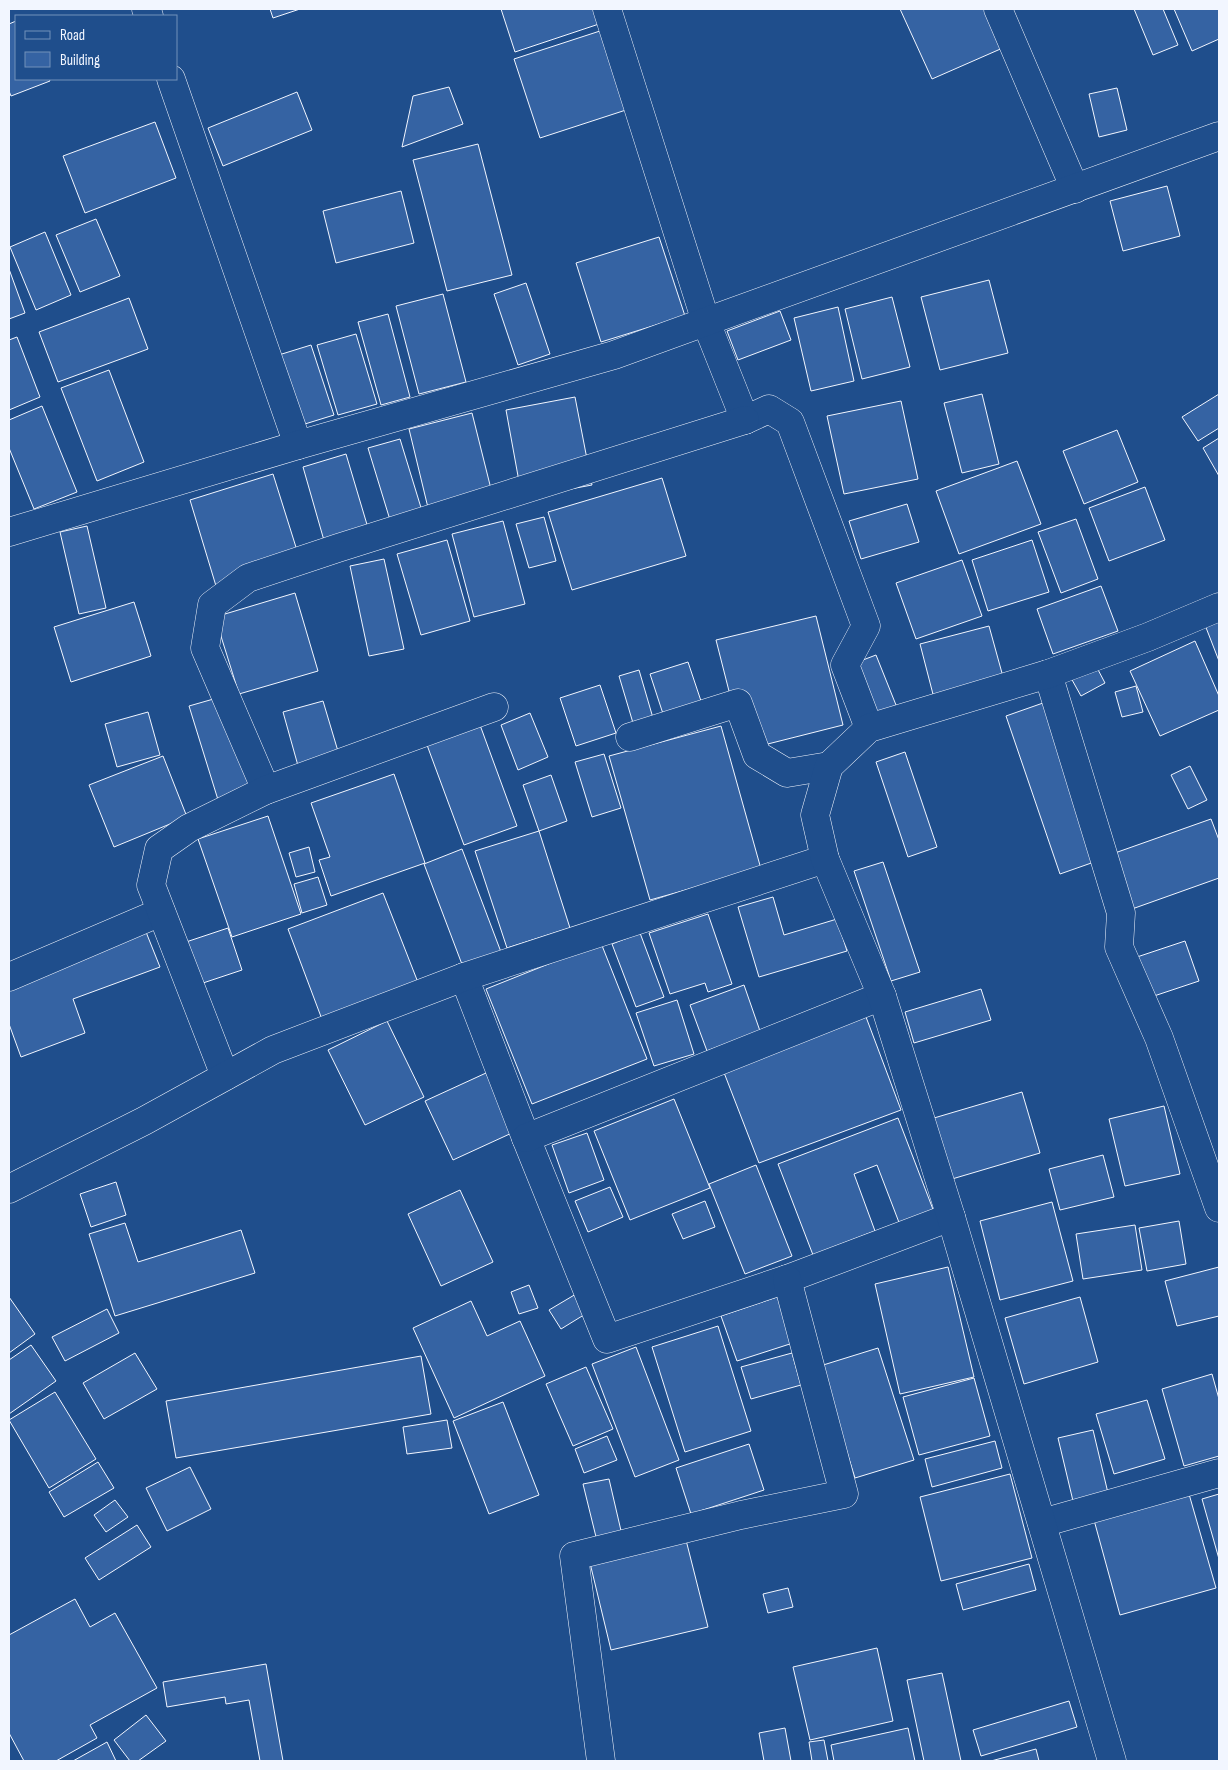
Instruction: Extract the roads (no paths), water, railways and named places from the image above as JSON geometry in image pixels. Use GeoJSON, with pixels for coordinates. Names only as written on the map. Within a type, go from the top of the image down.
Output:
{"type":"FeatureCollection","features":[{"type":"Feature","properties":{"kind":"street"},"geometry":{"type":"LineString","coordinates":[[607,9],[706,322],[745,420]]}},
{"type":"Feature","properties":{"kind":"street"},"geometry":{"type":"LineString","coordinates":[[998,9],[1075,188]]}},
{"type":"Feature","properties":{"kind":"street"},"geometry":{"type":"LineString","coordinates":[[171,80],[298,445]]}},
{"type":"Feature","properties":{"kind":"street"},"geometry":{"type":"LineString","coordinates":[[9,532],[298,445],[614,355],[1219,136]]}},
{"type":"Feature","properties":{"kind":"street"},"geometry":{"type":"LineString","coordinates":[[266,790],[205,648],[212,605],[248,578],[745,420],[769,409],[790,422],[866,626],[845,665],[869,728]]}},
{"type":"Feature","properties":{"kind":"street"},"geometry":{"type":"LineString","coordinates":[[1112,1761],[951,1217],[882,996],[825,859],[815,815],[828,766],[869,728],[1048,674],[1219,608]]}},
{"type":"Feature","properties":{"kind":"street"},"geometry":{"type":"LineString","coordinates":[[1048,674],[1121,913],[1119,947],[1159,1038],[1219,1208]]}},
{"type":"Feature","properties":{"kind":"street"},"geometry":{"type":"LineString","coordinates":[[630,737],[738,703],[757,755],[787,773],[828,766]]}},
{"type":"Feature","properties":{"kind":"street"},"geometry":{"type":"LineString","coordinates":[[225,1076],[151,885],[159,850],[189,828],[266,790],[494,708]]}},
{"type":"Feature","properties":{"kind":"street"},"geometry":{"type":"LineString","coordinates":[[9,1189],[144,1121],[273,1050],[464,977],[825,859]]}},
{"type":"Feature","properties":{"kind":"street"},"geometry":{"type":"LineString","coordinates":[[9,977],[161,912]]}},
{"type":"Feature","properties":{"kind":"street"},"geometry":{"type":"LineString","coordinates":[[464,977],[526,1138],[607,1338],[787,1279],[951,1217]]}},
{"type":"Feature","properties":{"kind":"street"},"geometry":{"type":"LineString","coordinates":[[526,1138],[882,996]]}},
{"type":"Feature","properties":{"kind":"street"},"geometry":{"type":"LineString","coordinates":[[601,1761],[574,1556],[741,1515],[844,1494],[787,1279]]}},
{"type":"Feature","properties":{"kind":"street"},"geometry":{"type":"LineString","coordinates":[[1042,1523],[1219,1473]]}}]}
